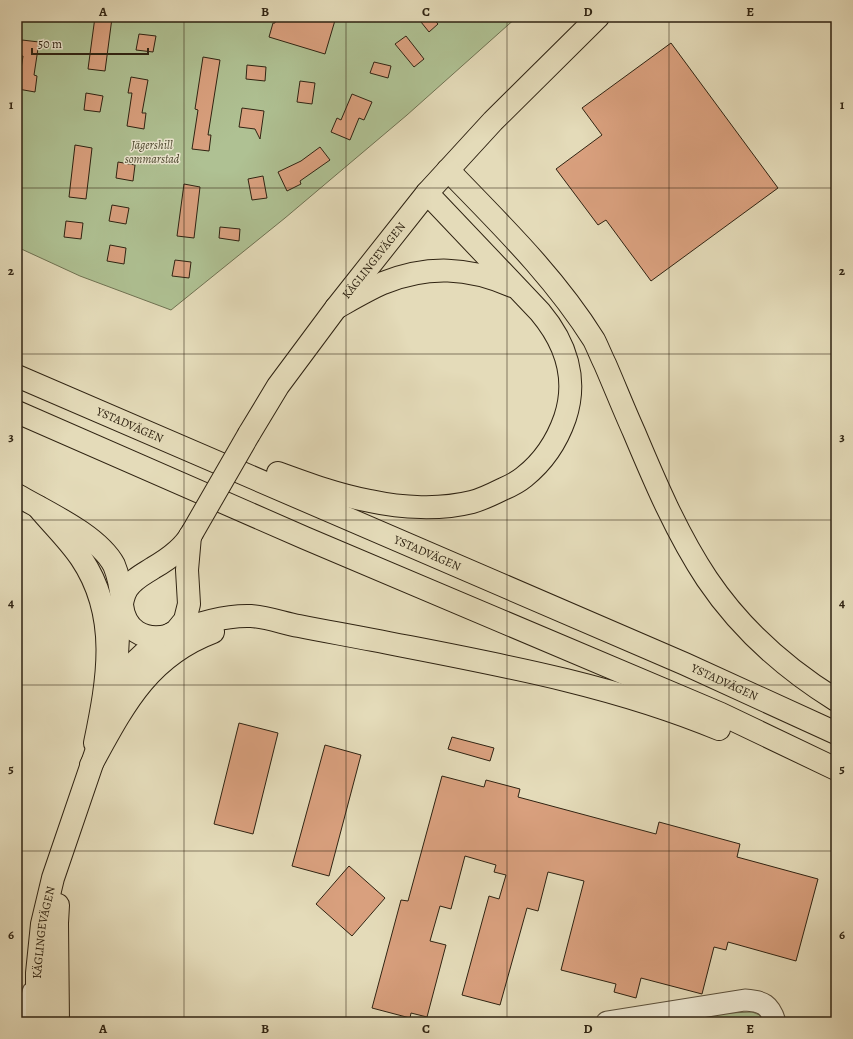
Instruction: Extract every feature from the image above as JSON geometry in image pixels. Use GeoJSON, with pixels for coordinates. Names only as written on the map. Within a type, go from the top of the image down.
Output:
{"type":"FeatureCollection","features":[{"type":"Feature","properties":{"kind":"main road","name":"KÄGLINGEVÄGEN"},"geometry":{"type":"LineString","coordinates":[[110,711],[116,673],[118,632],[122,603],[124,595],[131,583],[169,557],[191,535],[278,386],[336,308],[427,193],[493,121],[598,17]]}},
{"type":"Feature","properties":{"kind":"main road"},"geometry":{"type":"LineString","coordinates":[[448,170],[545,272],[595,342],[652,475],[676,526],[711,584],[728,607],[755,638],[781,661],[836,700]]}},
{"type":"Feature","properties":{"kind":"main road"},"geometry":{"type":"LineString","coordinates":[[109,415],[152,423],[247,462],[320,488],[371,502],[411,507],[444,506],[472,502],[492,494],[523,478],[538,464],[560,431],[570,398],[570,378],[567,358],[559,339],[547,320],[427,193]]}},
{"type":"Feature","properties":{"kind":"main road"},"geometry":{"type":"LineString","coordinates":[[336,308],[382,284],[402,276],[425,271],[449,270],[472,273],[497,280],[518,289]]}},
{"type":"Feature","properties":{"kind":"main road","name":"YSTADVÄGEN"},"geometry":{"type":"LineString","coordinates":[[17,376],[670,657],[836,733]]}},
{"type":"Feature","properties":{"kind":"main road"},"geometry":{"type":"LineString","coordinates":[[17,412],[305,538],[721,714],[836,769]]}},
{"type":"Feature","properties":{"kind":"main road"},"geometry":{"type":"LineString","coordinates":[[17,494],[84,534],[106,554],[115,570],[120,585],[125,618],[132,629],[138,633],[159,638],[214,620],[238,616],[253,616],[493,664],[618,694],[696,720],[836,779]]}},
{"type":"Feature","properties":{"kind":"main road"},"geometry":{"type":"LineString","coordinates":[[38,507],[81,558],[98,590],[106,618],[109,654],[101,714],[91,765]]}},
{"type":"Feature","properties":{"kind":"main road","name":"KÄGLINGEVÄGEN"},"geometry":{"type":"LineString","coordinates":[[37,1022],[37,973],[42,924],[53,878],[110,711],[137,660],[146,650],[181,626],[188,612],[187,570],[191,535]]}},
{"type":"Feature","properties":{"kind":"main road"},"geometry":{"type":"LineString","coordinates":[[91,765],[117,718],[135,690],[154,668],[179,649],[211,633],[243,625],[314,629]]}},
{"type":"Feature","properties":{"kind":"main road","name":"KÄGLINGEVÄGEN"},"geometry":{"type":"LineString","coordinates":[[58,1022],[57,923],[64,844]]}},
{"type":"Feature","properties":{"kind":"street"},"geometry":{"type":"LineString","coordinates":[[25,1022],[29,1011],[37,973]]}},
{"type":"Feature","properties":{"kind":"street"},"geometry":{"type":"LineString","coordinates":[[607,1022],[745,1000],[763,1003],[769,1008],[775,1022]]}},
{"type":"Feature","properties":{"kind":"street"},"geometry":{"type":"LineString","coordinates":[[636,1017],[669,1022]]}},
{"type":"Feature","properties":{"kind":"green space","name":"Jägershill sommarstad"},"geometry":{"type":"Polygon","coordinates":[[[17,17],[517,17],[407,115],[285,218],[171,310],[80,276],[17,247],[17,17]]]}},
{"type":"Feature","properties":{"kind":"green space"},"geometry":{"type":"Polygon","coordinates":[[[752,1012],[760,1015],[766,1022],[708,1022],[704,1018],[707,1014],[752,1012]]]}},
{"type":"Feature","properties":{"kind":"building"},"geometry":{"type":"Polygon","coordinates":[[[95,17],[112,18],[105,71],[88,69],[95,17]]]}},
{"type":"Feature","properties":{"kind":"building"},"geometry":{"type":"Polygon","coordinates":[[[276,17],[336,17],[325,54],[269,37],[276,17]]]}},
{"type":"Feature","properties":{"kind":"building"},"geometry":{"type":"Polygon","coordinates":[[[417,17],[432,17],[438,24],[429,32],[417,17]]]}},
{"type":"Feature","properties":{"kind":"building"},"geometry":{"type":"Polygon","coordinates":[[[139,34],[156,36],[153,52],[136,50],[139,34]]]}},
{"type":"Feature","properties":{"kind":"building"},"geometry":{"type":"Polygon","coordinates":[[[406,36],[424,59],[414,67],[395,44],[406,36]]]}},
{"type":"Feature","properties":{"kind":"building"},"geometry":{"type":"Polygon","coordinates":[[[22,40],[39,42],[34,75],[37,76],[35,92],[18,89],[23,56],[20,56],[22,40]]]}},
{"type":"Feature","properties":{"kind":"building"},"geometry":{"type":"Polygon","coordinates":[[[671,43],[778,188],[651,281],[606,220],[598,225],[556,169],[602,135],[582,108],[671,43]]]}},
{"type":"Feature","properties":{"kind":"building"},"geometry":{"type":"Polygon","coordinates":[[[203,57],[220,60],[208,135],[211,135],[209,151],[192,149],[198,110],[195,109],[203,57]]]}},
{"type":"Feature","properties":{"kind":"building"},"geometry":{"type":"Polygon","coordinates":[[[374,62],[391,66],[388,78],[370,73],[374,62]]]}},
{"type":"Feature","properties":{"kind":"building"},"geometry":{"type":"Polygon","coordinates":[[[247,65],[266,67],[265,81],[246,79],[247,65]]]}},
{"type":"Feature","properties":{"kind":"building"},"geometry":{"type":"Polygon","coordinates":[[[131,77],[148,80],[142,113],[146,113],[144,129],[127,126],[132,93],[128,93],[131,77]]]}},
{"type":"Feature","properties":{"kind":"building"},"geometry":{"type":"Polygon","coordinates":[[[300,81],[315,83],[312,104],[297,102],[300,81]]]}},
{"type":"Feature","properties":{"kind":"building"},"geometry":{"type":"Polygon","coordinates":[[[86,93],[103,96],[100,112],[84,110],[86,93]]]}},
{"type":"Feature","properties":{"kind":"building"},"geometry":{"type":"Polygon","coordinates":[[[352,94],[372,102],[364,120],[359,118],[350,140],[331,132],[337,118],[341,120],[352,94]]]}},
{"type":"Feature","properties":{"kind":"building"},"geometry":{"type":"Polygon","coordinates":[[[242,108],[264,111],[260,139],[255,129],[239,127],[242,108]]]}},
{"type":"Feature","properties":{"kind":"building"},"geometry":{"type":"Polygon","coordinates":[[[75,145],[92,148],[86,199],[69,197],[75,145]]]}},
{"type":"Feature","properties":{"kind":"building"},"geometry":{"type":"Polygon","coordinates":[[[320,147],[330,160],[300,181],[301,184],[287,191],[278,172],[301,161],[320,147]]]}},
{"type":"Feature","properties":{"kind":"building"},"geometry":{"type":"Polygon","coordinates":[[[118,162],[135,165],[133,181],[116,178],[118,162]]]}},
{"type":"Feature","properties":{"kind":"building"},"geometry":{"type":"Polygon","coordinates":[[[263,176],[267,198],[252,200],[248,179],[263,176]]]}},
{"type":"Feature","properties":{"kind":"building"},"geometry":{"type":"Polygon","coordinates":[[[184,184],[200,187],[194,238],[177,236],[184,184]]]}},
{"type":"Feature","properties":{"kind":"building"},"geometry":{"type":"Polygon","coordinates":[[[112,205],[129,208],[126,224],[109,221],[112,205]]]}},
{"type":"Feature","properties":{"kind":"building"},"geometry":{"type":"Polygon","coordinates":[[[66,221],[83,223],[81,239],[64,237],[66,221]]]}},
{"type":"Feature","properties":{"kind":"building"},"geometry":{"type":"Polygon","coordinates":[[[220,227],[240,229],[239,241],[219,238],[220,227]]]}},
{"type":"Feature","properties":{"kind":"building"},"geometry":{"type":"Polygon","coordinates":[[[110,245],[126,248],[124,264],[107,261],[110,245]]]}},
{"type":"Feature","properties":{"kind":"building"},"geometry":{"type":"Polygon","coordinates":[[[175,260],[191,262],[189,278],[172,276],[175,260]]]}},
{"type":"Feature","properties":{"kind":"building"},"geometry":{"type":"Polygon","coordinates":[[[239,723],[278,733],[253,834],[214,824],[239,723]]]}},
{"type":"Feature","properties":{"kind":"building"},"geometry":{"type":"Polygon","coordinates":[[[452,737],[494,748],[490,761],[448,749],[452,737]]]}},
{"type":"Feature","properties":{"kind":"building"},"geometry":{"type":"Polygon","coordinates":[[[325,745],[361,755],[329,876],[292,866],[325,745]]]}},
{"type":"Feature","properties":{"kind":"building"},"geometry":{"type":"Polygon","coordinates":[[[442,776],[484,787],[486,780],[520,789],[518,797],[656,834],[659,822],[740,844],[737,857],[818,879],[796,961],[728,942],[726,950],[714,947],[702,994],[641,978],[636,998],[614,992],[616,984],[561,970],[584,881],[548,872],[538,911],[527,908],[500,1005],[462,995],[489,896],[499,899],[506,875],[494,872],[496,865],[465,856],[451,909],[440,906],[430,941],[446,945],[427,1017],[411,1013],[410,1018],[372,1008],[401,900],[408,901],[442,776]]]}},
{"type":"Feature","properties":{"kind":"building"},"geometry":{"type":"Polygon","coordinates":[[[349,866],[385,898],[352,936],[316,904],[349,866]]]}}]}
